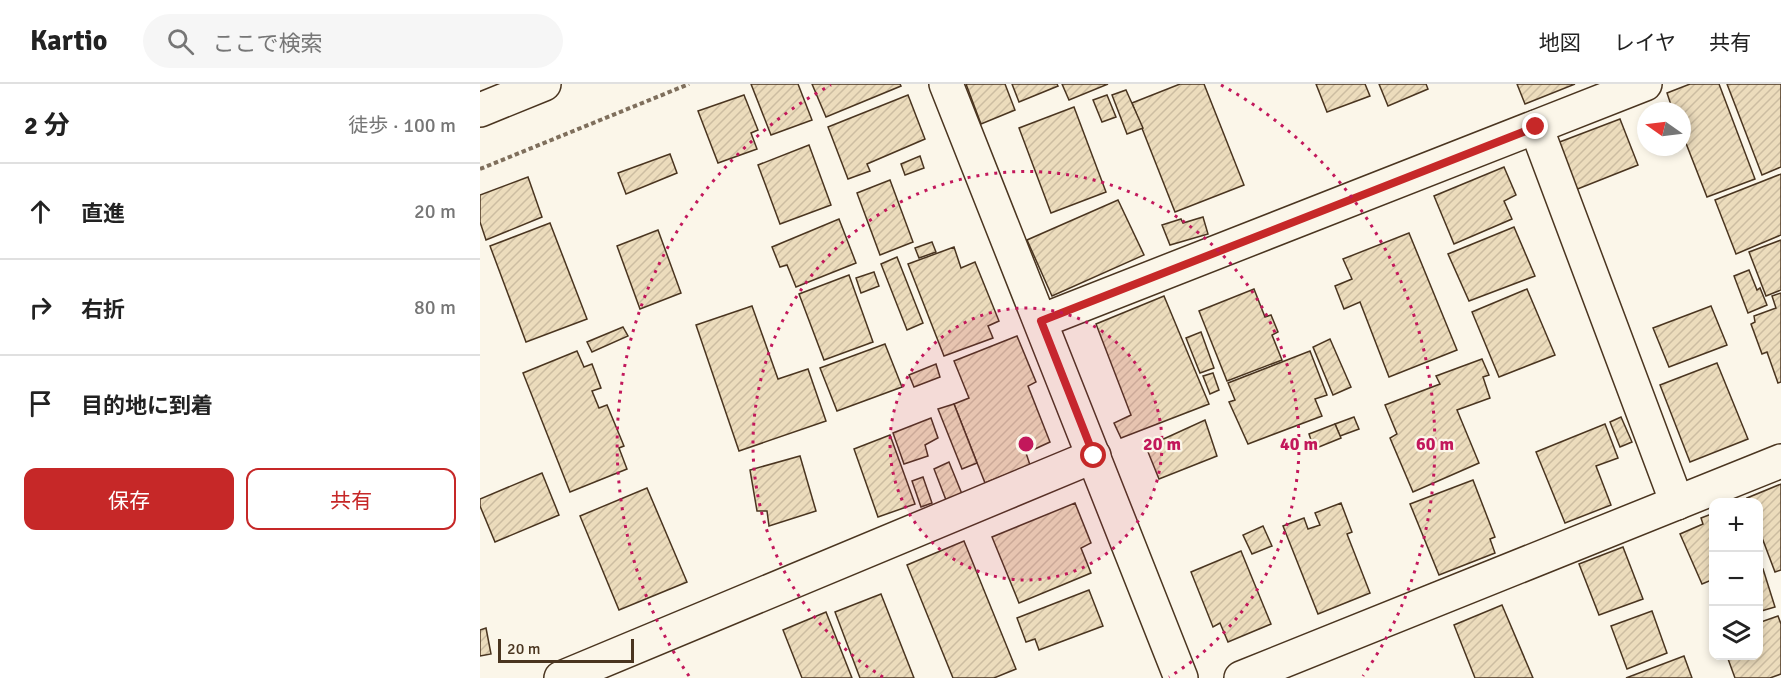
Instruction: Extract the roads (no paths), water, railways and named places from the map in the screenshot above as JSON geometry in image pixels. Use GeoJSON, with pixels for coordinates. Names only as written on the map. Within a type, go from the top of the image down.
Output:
{"type":"FeatureCollection","features":[{"type":"Feature","properties":{"kind":"street"},"geometry":{"type":"LineString","coordinates":[[480,110],[544,84]]}},
{"type":"Feature","properties":{"kind":"street"},"geometry":{"type":"LineString","coordinates":[[946,84],[1181,678]]}},
{"type":"Feature","properties":{"kind":"street"},"geometry":{"type":"LineString","coordinates":[[1041,321],[1646,84]]}},
{"type":"Feature","properties":{"kind":"street"},"geometry":{"type":"LineString","coordinates":[[1536,127],[1677,503]]}},
{"type":"Feature","properties":{"kind":"street"},"geometry":{"type":"LineString","coordinates":[[561,678],[1094,456]]}},
{"type":"Feature","properties":{"kind":"street"},"geometry":{"type":"LineString","coordinates":[[1241,678],[1781,461]]}}]}
